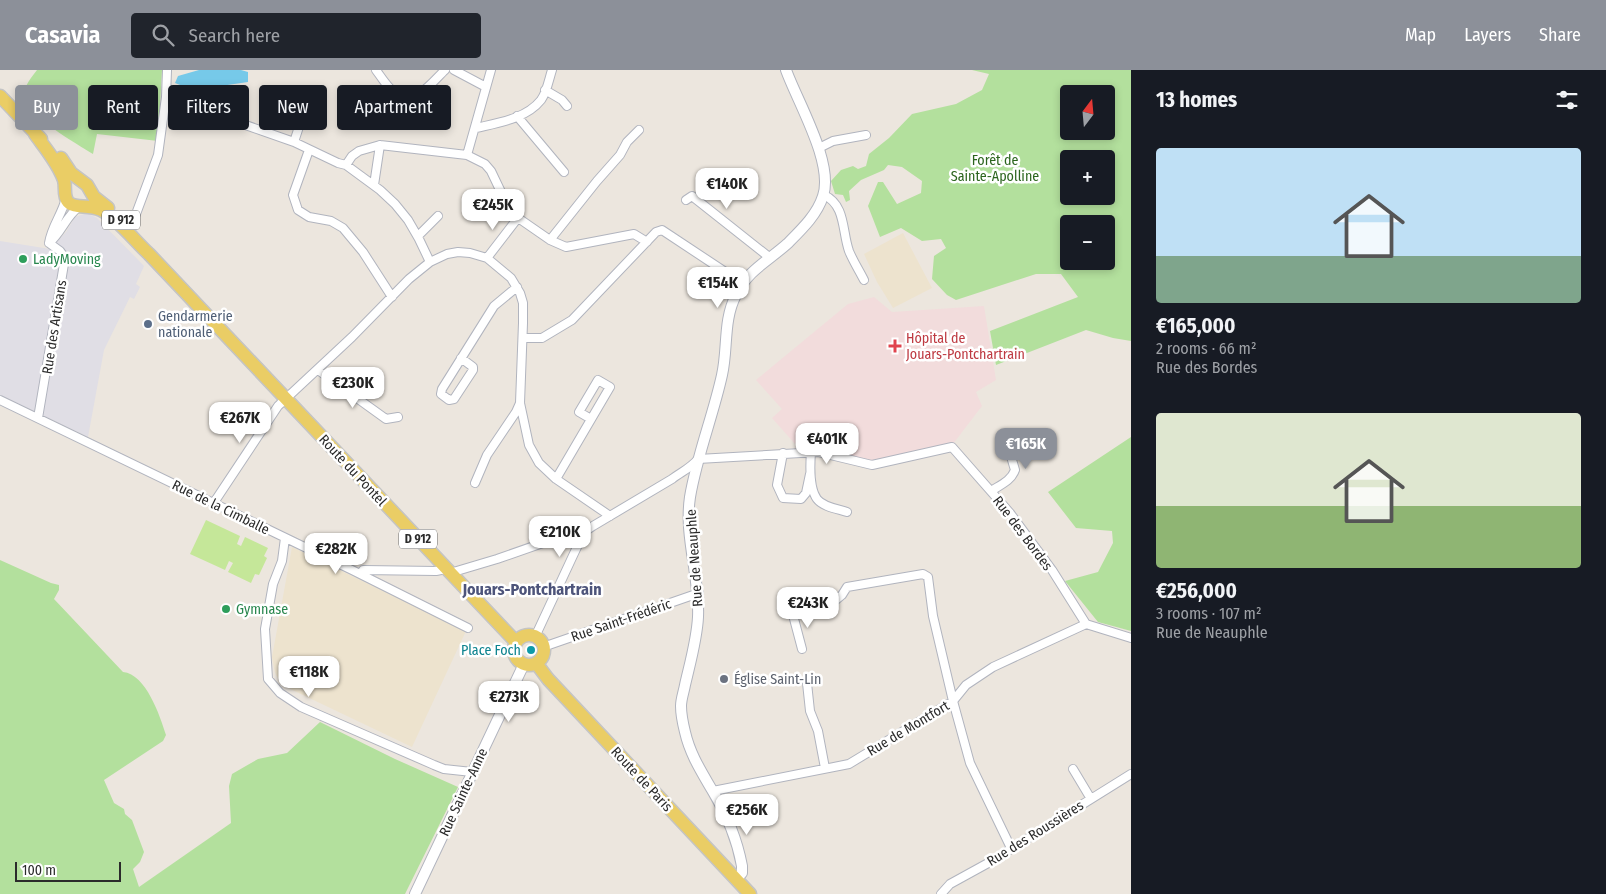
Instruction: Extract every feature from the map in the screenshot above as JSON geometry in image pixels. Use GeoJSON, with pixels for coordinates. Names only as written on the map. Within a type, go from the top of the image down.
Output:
{"type":"FeatureCollection","features":[{"type":"Feature","properties":{"kind":"main road","name":"Route du Pontel"},"geometry":{"type":"LineString","coordinates":[[0,96],[35,134],[53,150],[70,172],[87,186],[94,197],[110,209],[127,226],[150,254],[285,400],[516,642]]}},
{"type":"Feature","properties":{"kind":"main road","name":"Route du Pontel"},"geometry":{"type":"LineString","coordinates":[[35,134],[58,167],[64,182],[65,194],[71,205],[96,208],[107,214],[150,254]]}},
{"type":"Feature","properties":{"kind":"main road"},"geometry":{"type":"LineString","coordinates":[[65,194],[72,182],[78,181],[87,186],[90,198],[81,206]]}},
{"type":"Feature","properties":{"kind":"main road"},"geometry":{"type":"LineString","coordinates":[[526,636],[535,636],[543,647],[542,656],[530,663],[515,655],[514,646],[516,642],[526,636]]}},
{"type":"Feature","properties":{"kind":"main road","name":"Route de Paris"},"geometry":{"type":"LineString","coordinates":[[530,663],[548,679],[750,894]]}},
{"type":"Feature","properties":{"kind":"street"},"geometry":{"type":"LineString","coordinates":[[127,226],[136,214],[158,155],[166,97],[167,70]]}},
{"type":"Feature","properties":{"kind":"street"},"geometry":{"type":"LineString","coordinates":[[376,70],[400,96],[414,96],[420,93],[445,70]]}},
{"type":"Feature","properties":{"kind":"street"},"geometry":{"type":"LineString","coordinates":[[454,70],[486,87]]}},
{"type":"Feature","properties":{"kind":"street"},"geometry":{"type":"LineString","coordinates":[[466,155],[476,128],[491,70]]}},
{"type":"Feature","properties":{"kind":"street"},"geometry":{"type":"LineString","coordinates":[[476,128],[502,122],[530,109],[541,100],[552,70]]}},
{"type":"Feature","properties":{"kind":"street"},"geometry":{"type":"LineString","coordinates":[[786,70],[825,166],[826,181],[823,197],[833,202],[840,212],[849,250],[864,280]]}},
{"type":"Feature","properties":{"kind":"street"},"geometry":{"type":"LineString","coordinates":[[545,90],[568,106]]}},
{"type":"Feature","properties":{"kind":"street"},"geometry":{"type":"LineString","coordinates":[[166,97],[294,142],[346,165],[374,185],[395,204],[418,236],[430,262]]}},
{"type":"Feature","properties":{"kind":"street"},"geometry":{"type":"LineString","coordinates":[[517,116],[564,172]]}},
{"type":"Feature","properties":{"kind":"street"},"geometry":{"type":"LineString","coordinates":[[294,142],[298,130]]}},
{"type":"Feature","properties":{"kind":"street"},"geometry":{"type":"LineString","coordinates":[[550,240],[620,155],[627,142],[639,130]]}},
{"type":"Feature","properties":{"kind":"street"},"geometry":{"type":"LineString","coordinates":[[819,148],[834,141],[866,135]]}},
{"type":"Feature","properties":{"kind":"street"},"geometry":{"type":"LineString","coordinates":[[374,185],[380,145]]}},
{"type":"Feature","properties":{"kind":"street"},"geometry":{"type":"LineString","coordinates":[[346,165],[352,156],[359,151],[380,145],[466,155],[485,164],[491,171],[507,207],[517,219],[550,240],[566,246],[634,234],[648,242]]}},
{"type":"Feature","properties":{"kind":"street"},"geometry":{"type":"LineString","coordinates":[[309,150],[293,195],[298,210],[308,217],[331,221],[343,228],[363,252],[392,297]]}},
{"type":"Feature","properties":{"kind":"street"},"geometry":{"type":"LineString","coordinates":[[50,243],[51,230],[63,209],[65,194]]}},
{"type":"Feature","properties":{"kind":"street"},"geometry":{"type":"LineString","coordinates":[[686,200],[689,196],[692,196],[769,257]]}},
{"type":"Feature","properties":{"kind":"street","name":"Rue de Neauphle"},"geometry":{"type":"LineString","coordinates":[[736,879],[742,873],[742,862],[730,823],[692,757],[684,730],[681,706],[698,619],[699,593],[688,516],[698,458],[711,421],[723,372],[726,335],[735,297],[742,283],[750,274],[784,246],[810,220],[823,197]]}},
{"type":"Feature","properties":{"kind":"street"},"geometry":{"type":"LineString","coordinates":[[50,243],[58,235],[73,212],[81,206]]}},
{"type":"Feature","properties":{"kind":"street"},"geometry":{"type":"LineString","coordinates":[[418,236],[438,216]]}},
{"type":"Feature","properties":{"kind":"street"},"geometry":{"type":"LineString","coordinates":[[487,258],[517,219]]}},
{"type":"Feature","properties":{"kind":"street"},"geometry":{"type":"LineString","coordinates":[[523,338],[542,338],[572,320],[656,232],[662,230],[742,283]]}},
{"type":"Feature","properties":{"kind":"street","name":"Rue des Artisans"},"geometry":{"type":"LineString","coordinates":[[38,418],[65,258],[50,243]]}},
{"type":"Feature","properties":{"kind":"street"},"geometry":{"type":"LineString","coordinates":[[213,504],[278,406],[318,370],[409,279],[430,262],[447,254],[458,252],[487,258],[502,269],[517,287],[523,303],[520,403],[529,445],[539,463],[556,479],[610,516]]}},
{"type":"Feature","properties":{"kind":"street"},"geometry":{"type":"LineString","coordinates":[[461,358],[473,366],[473,370],[454,400],[449,400],[441,394],[442,389],[461,358],[494,306],[517,287]]}},
{"type":"Feature","properties":{"kind":"street"},"geometry":{"type":"LineString","coordinates":[[318,370],[386,418],[398,417]]}},
{"type":"Feature","properties":{"kind":"street"},"geometry":{"type":"LineString","coordinates":[[556,479],[610,387],[598,380],[579,412],[591,419]]}},
{"type":"Feature","properties":{"kind":"street","name":"Rue de la Cimballe"},"geometry":{"type":"LineString","coordinates":[[0,400],[361,574],[468,628]]}},
{"type":"Feature","properties":{"kind":"street"},"geometry":{"type":"LineString","coordinates":[[475,483],[487,455],[520,403]]}},
{"type":"Feature","properties":{"kind":"street"},"geometry":{"type":"LineString","coordinates":[[991,491],[1007,482],[1013,475],[1015,470],[1010,457],[1012,450],[1045,433]]}},
{"type":"Feature","properties":{"kind":"street","name":"Rue des Bordes"},"geometry":{"type":"LineString","coordinates":[[811,452],[872,465],[952,447],[1010,513],[1052,570],[1086,624]]}},
{"type":"Feature","properties":{"kind":"street"},"geometry":{"type":"LineString","coordinates":[[535,636],[584,532],[689,468],[698,458],[783,453],[811,452],[810,474],[806,493],[801,499],[782,498],[777,485],[783,453]]}},
{"type":"Feature","properties":{"kind":"street"},"geometry":{"type":"LineString","coordinates":[[810,474],[817,498],[824,504],[847,512]]}},
{"type":"Feature","properties":{"kind":"street"},"geometry":{"type":"LineString","coordinates":[[361,574],[362,570],[448,571],[497,559],[580,530],[584,532]]}},
{"type":"Feature","properties":{"kind":"street"},"geometry":{"type":"LineString","coordinates":[[285,538],[282,561],[273,584],[265,629],[268,679],[280,693],[301,707],[434,765],[472,772]]}},
{"type":"Feature","properties":{"kind":"street"},"geometry":{"type":"LineString","coordinates":[[802,649],[793,615],[794,610],[798,607],[836,600],[842,595],[847,586],[926,575],[928,577],[933,616],[970,763],[1011,848]]}},
{"type":"Feature","properties":{"kind":"street","name":"Rue Saint-Frédéric"},"geometry":{"type":"LineString","coordinates":[[543,647],[699,593]]}},
{"type":"Feature","properties":{"kind":"street"},"geometry":{"type":"LineString","coordinates":[[1086,624],[1131,638]]}},
{"type":"Feature","properties":{"kind":"street","name":"Rue de Montfort"},"geometry":{"type":"LineString","coordinates":[[713,791],[849,764],[953,701],[966,685],[993,667],[1086,624]]}},
{"type":"Feature","properties":{"kind":"street","name":"Rue Sainte-Anne"},"geometry":{"type":"LineString","coordinates":[[415,894],[472,772],[530,663]]}},
{"type":"Feature","properties":{"kind":"street"},"geometry":{"type":"LineString","coordinates":[[807,683],[810,711],[818,730],[825,768]]}},
{"type":"Feature","properties":{"kind":"street"},"geometry":{"type":"LineString","coordinates":[[1073,769],[1091,799]]}},
{"type":"Feature","properties":{"kind":"street","name":"Rue des Roussières"},"geometry":{"type":"LineString","coordinates":[[941,894],[950,884],[1131,774]]}},
{"type":"Feature","properties":{"kind":"shaded area"},"geometry":{"type":"Polygon","coordinates":[[[87,213],[97,218],[144,266],[136,284],[140,287],[134,299],[130,297],[104,350],[88,437],[0,395],[0,241],[50,249],[66,232],[75,217],[87,213]]]}},
{"type":"Feature","properties":{"kind":"shaded area"},"geometry":{"type":"Polygon","coordinates":[[[903,233],[932,288],[893,308],[877,282],[864,254],[903,233]]]}},
{"type":"Feature","properties":{"kind":"shaded area","name":"Hôpital de Jouars-Pontchartrain"},"geometry":{"type":"Polygon","coordinates":[[[874,297],[892,312],[984,306],[996,380],[976,392],[982,406],[953,444],[868,461],[809,446],[802,438],[795,444],[772,418],[782,409],[756,380],[848,304],[874,297]]]}},
{"type":"Feature","properties":{"kind":"shaded area"},"geometry":{"type":"Polygon","coordinates":[[[292,547],[466,631],[412,747],[282,685],[275,673],[272,657],[292,547]]]}},
{"type":"Feature","properties":{"kind":"green space"},"geometry":{"type":"Polygon","coordinates":[[[37,70],[162,70],[158,141],[97,134],[93,154],[55,130],[78,130],[78,85],[27,85],[37,70]]]}},
{"type":"Feature","properties":{"kind":"green space","name":"Forêt de Sainte-Apolline"},"geometry":{"type":"Polygon","coordinates":[[[972,70],[1131,70],[1131,341],[1086,330],[996,365],[990,331],[1078,297],[1061,274],[1036,274],[956,300],[947,295],[932,279],[934,256],[946,248],[941,239],[922,241],[901,228],[880,237],[868,206],[878,182],[883,182],[897,204],[921,193],[922,181],[902,167],[888,165],[884,170],[861,180],[849,191],[850,200],[846,202],[843,195],[835,194],[831,181],[841,170],[853,166],[858,169],[866,166],[869,154],[889,138],[912,114],[956,104],[982,90],[989,74],[972,70]]]}},
{"type":"Feature","properties":{"kind":"green space"},"geometry":{"type":"Polygon","coordinates":[[[1131,437],[1131,631],[1098,622],[1065,581],[1098,572],[1113,543],[1112,531],[1076,528],[1048,492],[1131,437]]]}},
{"type":"Feature","properties":{"kind":"green space"},"geometry":{"type":"Polygon","coordinates":[[[206,520],[240,536],[237,544],[241,546],[245,537],[268,548],[264,556],[267,558],[259,575],[255,574],[251,583],[228,572],[233,563],[229,561],[225,570],[190,554],[206,520]]]}},
{"type":"Feature","properties":{"kind":"green space"},"geometry":{"type":"Polygon","coordinates":[[[0,560],[59,585],[59,590],[54,599],[123,672],[139,680],[156,707],[166,735],[163,741],[104,780],[114,803],[124,809],[125,814],[132,820],[144,852],[140,862],[133,869],[139,887],[231,823],[229,786],[232,774],[258,759],[287,753],[320,722],[395,759],[458,787],[405,894],[0,894],[0,560]]]}},
{"type":"Feature","properties":{"kind":"water"},"geometry":{"type":"Polygon","coordinates":[[[199,70],[241,70],[248,72],[248,82],[227,85],[180,85],[175,83],[178,76],[199,70]]]}},
{"type":"Feature","properties":{"kind":"place","name":"LadyMoving"},"geometry":{"type":"Point","coordinates":[23,259]}},
{"type":"Feature","properties":{"kind":"place","name":"Gendarmerie nationale"},"geometry":{"type":"Point","coordinates":[148,324]}},
{"type":"Feature","properties":{"kind":"place","name":"Hôpital de Jouars-Pontchartrain"},"geometry":{"type":"Point","coordinates":[895,346]}},
{"type":"Feature","properties":{"kind":"place","name":"Gymnase"},"geometry":{"type":"Point","coordinates":[226,609]}},
{"type":"Feature","properties":{"kind":"place","name":"Place Foch"},"geometry":{"type":"Point","coordinates":[531,650]}},
{"type":"Feature","properties":{"kind":"place","name":"Église Saint-Lin"},"geometry":{"type":"Point","coordinates":[724,679]}},
{"type":"Feature","properties":{"kind":"district","name":"Jouars-Pontchartrain"},"geometry":{"type":"Point","coordinates":[532,589]}}]}
